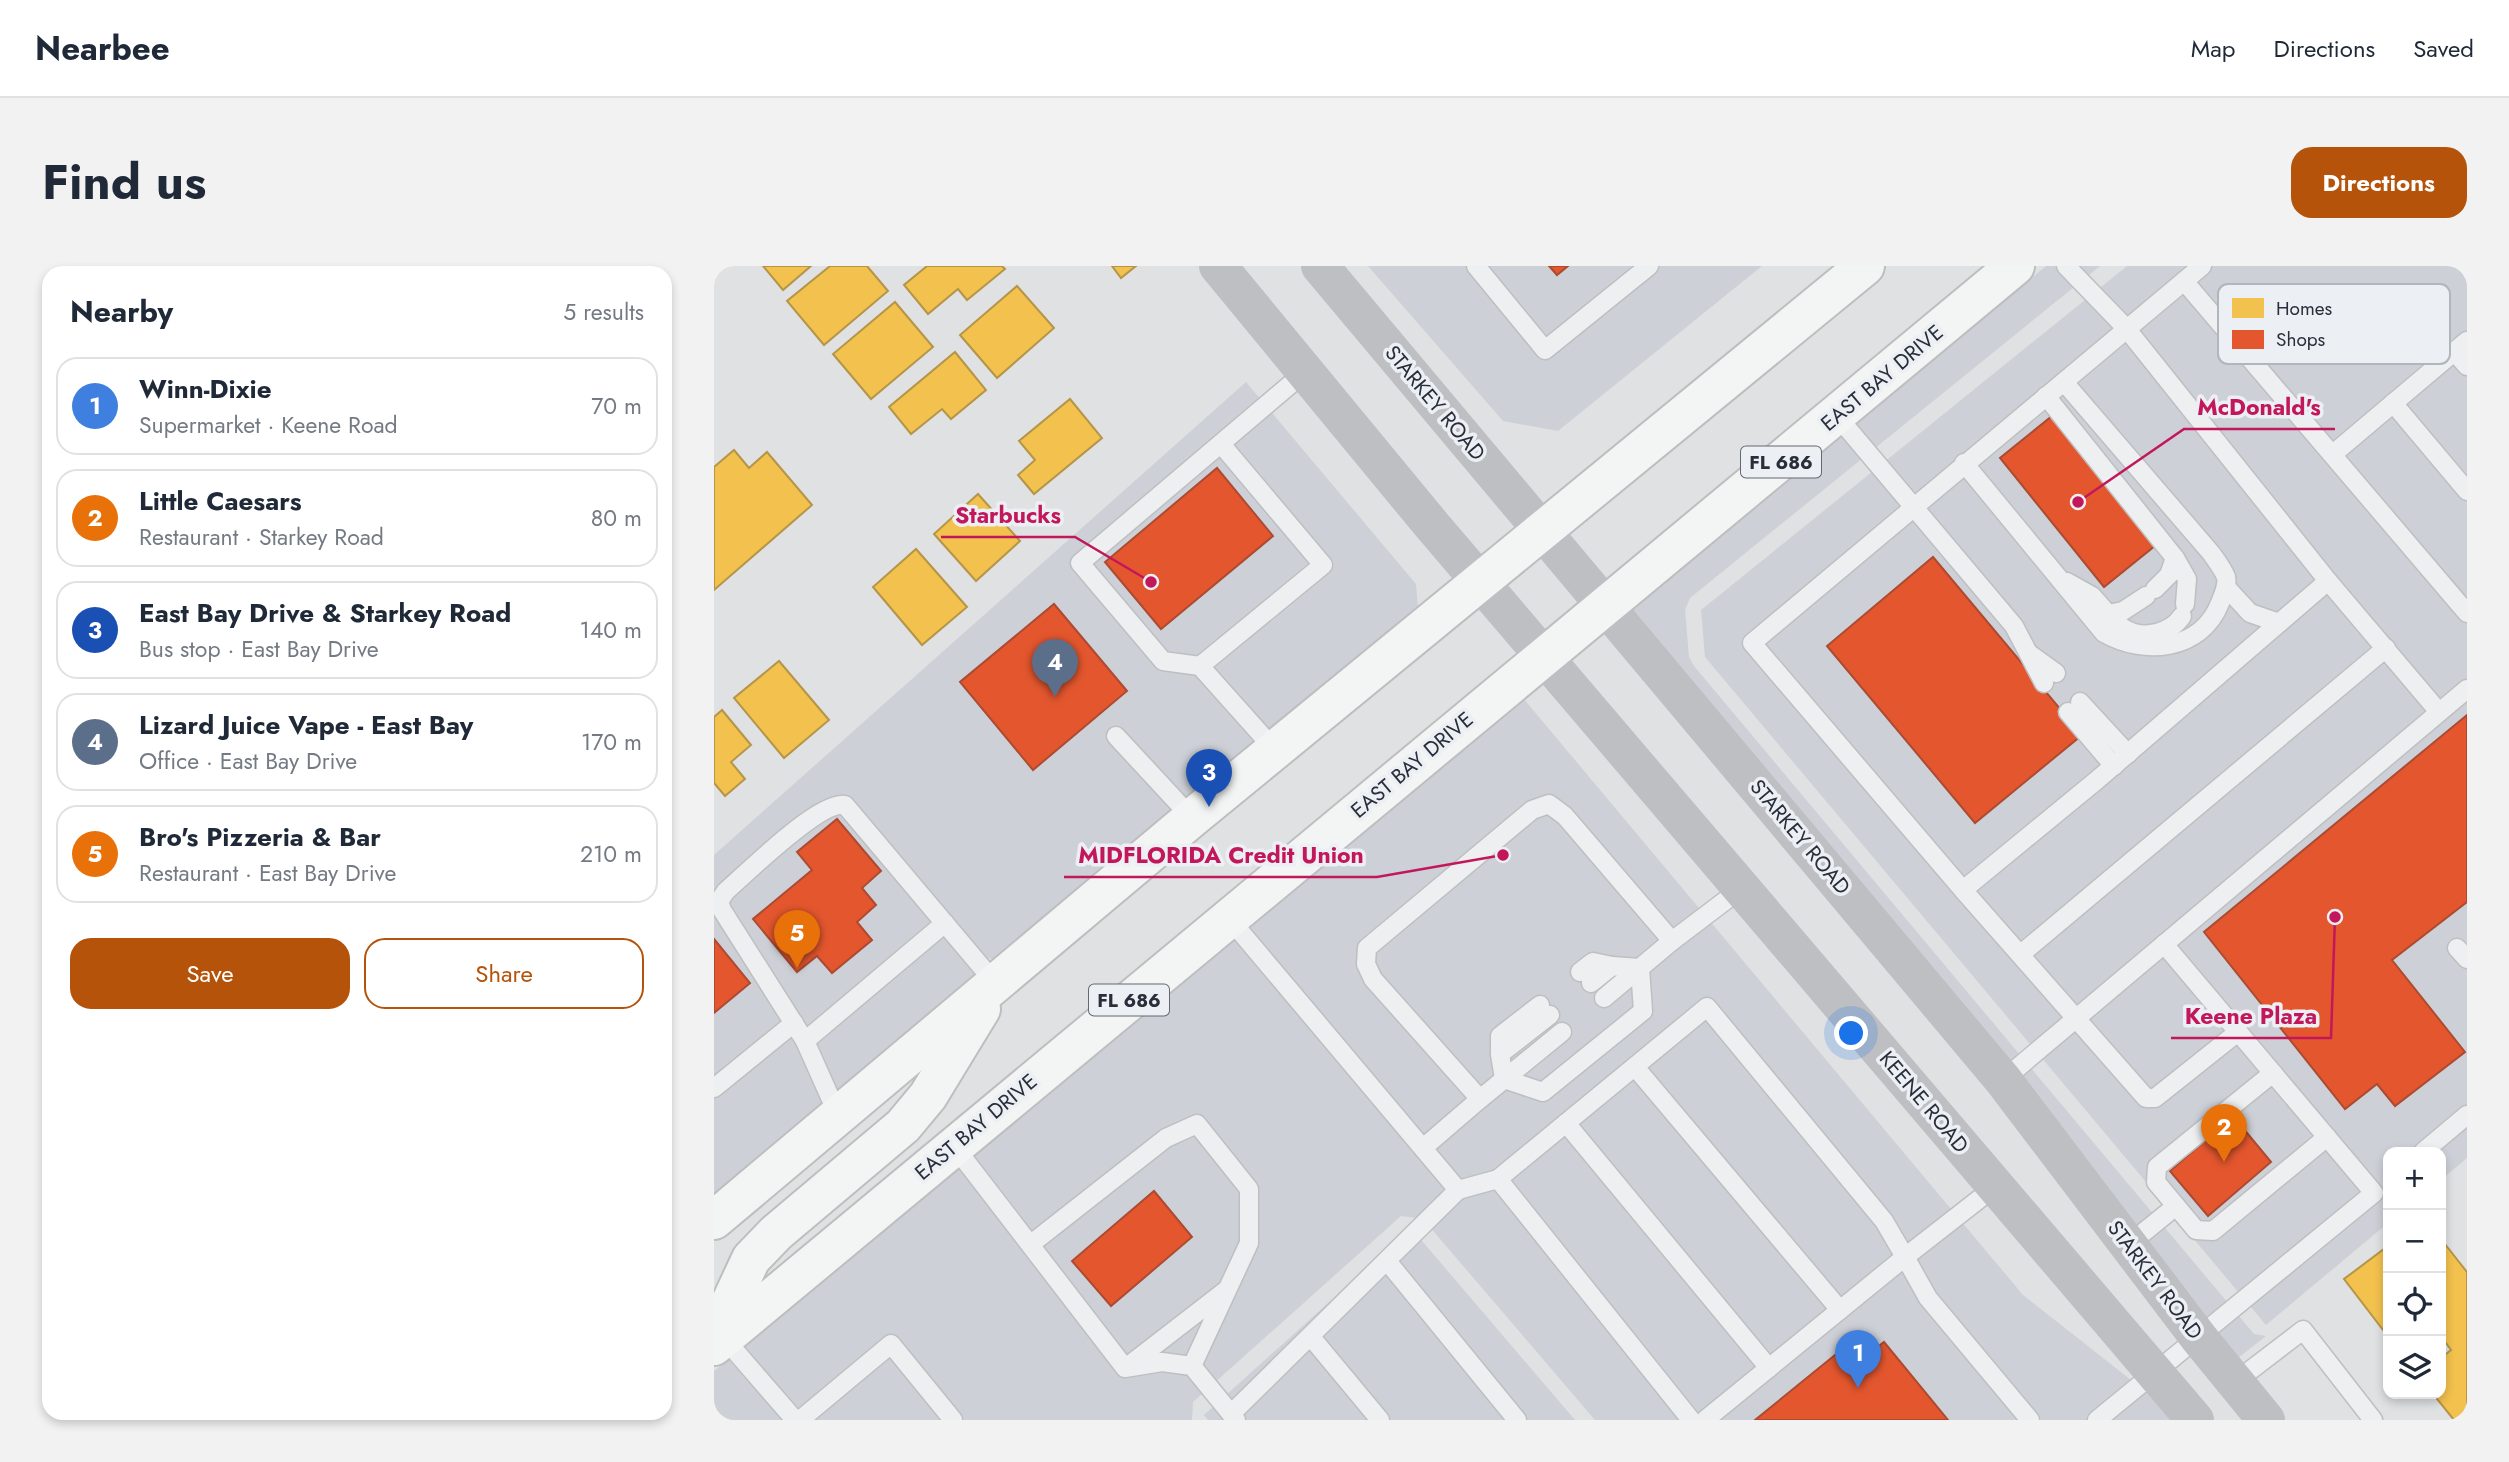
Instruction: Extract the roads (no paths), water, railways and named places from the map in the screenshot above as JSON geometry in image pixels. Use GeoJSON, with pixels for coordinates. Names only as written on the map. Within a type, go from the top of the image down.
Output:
{"type":"FeatureCollection","features":[{"type":"Feature","properties":{"kind":"main road"},"geometry":{"type":"LineString","coordinates":[[1218,266],[1545,655]]}},
{"type":"Feature","properties":{"kind":"main road","name":"STARKEY ROAD"},"geometry":{"type":"LineString","coordinates":[[1320,266],[1541,533],[2003,1080],[2199,1338],[2266,1420]]}},
{"type":"Feature","properties":{"kind":"main road","name":"EAST BAY DRIVE"},"geometry":{"type":"LineString","coordinates":[[719,1342],[2015,266]]}},
{"type":"Feature","properties":{"kind":"main road"},"geometry":{"type":"LineString","coordinates":[[714,1220],[1192,818],[1541,533],[1853,270]]}},
{"type":"Feature","properties":{"kind":"main road","name":"KEENE ROAD"},"geometry":{"type":"LineString","coordinates":[[1545,655],[2195,1420]]}},
{"type":"Feature","properties":{"kind":"main road"},"geometry":{"type":"LineString","coordinates":[[719,1342],[730,1304],[751,1259],[776,1233],[903,1126],[928,1097],[996,984]]}},
{"type":"Feature","properties":{"kind":"lane"},"geometry":{"type":"LineString","coordinates":[[1476,266],[1545,350],[1649,266]]}},
{"type":"Feature","properties":{"kind":"lane"},"geometry":{"type":"LineString","coordinates":[[2067,266],[2126,328],[2328,580],[2439,712]]}},
{"type":"Feature","properties":{"kind":"lane"},"geometry":{"type":"LineString","coordinates":[[2202,266],[1752,643],[1963,890],[2146,1098],[2155,1098],[2238,1032]]}},
{"type":"Feature","properties":{"kind":"lane"},"geometry":{"type":"LineString","coordinates":[[2184,281],[2218,320]]}},
{"type":"Feature","properties":{"kind":"lane"},"geometry":{"type":"LineString","coordinates":[[2461,346],[2467,366]]}},
{"type":"Feature","properties":{"kind":"lane"},"geometry":{"type":"LineString","coordinates":[[2255,364],[2467,613]]}},
{"type":"Feature","properties":{"kind":"lane"},"geometry":{"type":"LineString","coordinates":[[2333,454],[2440,364]]}},
{"type":"Feature","properties":{"kind":"lane"},"geometry":{"type":"LineString","coordinates":[[1275,750],[1200,666],[1163,660],[1080,563],[1305,372]]}},
{"type":"Feature","properties":{"kind":"lane"},"geometry":{"type":"LineString","coordinates":[[1964,463],[2104,634],[2123,645],[2143,647],[2174,645],[2199,632],[2215,617],[2226,587],[2225,577],[2211,553],[2064,382]]}},
{"type":"Feature","properties":{"kind":"lane"},"geometry":{"type":"LineString","coordinates":[[2046,396],[2175,558],[2187,579],[2184,610],[2166,631],[2147,634],[2126,630],[2092,596],[2058,577]]}},
{"type":"Feature","properties":{"kind":"lane"},"geometry":{"type":"LineString","coordinates":[[2393,403],[2467,491]]}},
{"type":"Feature","properties":{"kind":"lane"},"geometry":{"type":"LineString","coordinates":[[1837,416],[2014,626],[2028,653],[2050,678]]}},
{"type":"Feature","properties":{"kind":"lane"},"geometry":{"type":"LineString","coordinates":[[1200,666],[1323,565],[1221,444]]}},
{"type":"Feature","properties":{"kind":"lane"},"geometry":{"type":"LineString","coordinates":[[2108,614],[2123,611],[2150,592],[2169,575],[2175,558]]}},
{"type":"Feature","properties":{"kind":"lane"},"geometry":{"type":"LineString","coordinates":[[1963,890],[2121,760],[2328,580]]}},
{"type":"Feature","properties":{"kind":"lane"},"geometry":{"type":"LineString","coordinates":[[2226,587],[2250,613],[2279,623]]}},
{"type":"Feature","properties":{"kind":"lane"},"geometry":{"type":"LineString","coordinates":[[2021,954],[2386,649]]}},
{"type":"Feature","properties":{"kind":"lane"},"geometry":{"type":"LineString","coordinates":[[2003,1080],[2467,689]]}},
{"type":"Feature","properties":{"kind":"lane"},"geometry":{"type":"LineString","coordinates":[[2074,707],[2121,760]]}},
{"type":"Feature","properties":{"kind":"lane"},"geometry":{"type":"LineString","coordinates":[[1116,736],[1192,818]]}},
{"type":"Feature","properties":{"kind":"lane"},"geometry":{"type":"LineString","coordinates":[[838,1115],[805,1041],[717,901],[819,812],[840,804],[845,805],[996,984]]}},
{"type":"Feature","properties":{"kind":"lane"},"geometry":{"type":"LineString","coordinates":[[1480,1099],[1373,979],[1366,964],[1367,948],[1532,810],[1549,804],[1565,816],[1672,942]]}},
{"type":"Feature","properties":{"kind":"lane"},"geometry":{"type":"LineString","coordinates":[[1604,998],[1742,888]]}},
{"type":"Feature","properties":{"kind":"lane"},"geometry":{"type":"LineString","coordinates":[[1228,918],[1458,1190]]}},
{"type":"Feature","properties":{"kind":"lane"},"geometry":{"type":"LineString","coordinates":[[805,1041],[945,923]]}},
{"type":"Feature","properties":{"kind":"lane"},"geometry":{"type":"LineString","coordinates":[[2164,944],[2374,1193]]}},
{"type":"Feature","properties":{"kind":"lane"},"geometry":{"type":"LineString","coordinates":[[1586,977],[1612,966],[1640,968]]}},
{"type":"Feature","properties":{"kind":"lane"},"geometry":{"type":"LineString","coordinates":[[1504,1079],[1543,1092],[1643,1012],[1640,968]]}},
{"type":"Feature","properties":{"kind":"lane"},"geometry":{"type":"LineString","coordinates":[[1125,1368],[1162,1362],[1192,1366],[1234,1417],[1458,1190],[1498,1179],[1706,1007],[1884,1222],[1927,1298],[2030,1420]]}},
{"type":"Feature","properties":{"kind":"lane"},"geometry":{"type":"LineString","coordinates":[[1504,1079],[1500,1037],[1545,1010]]}},
{"type":"Feature","properties":{"kind":"lane"},"geometry":{"type":"LineString","coordinates":[[714,1088],[794,1023]]}},
{"type":"Feature","properties":{"kind":"lane"},"geometry":{"type":"LineString","coordinates":[[1423,1147],[1562,1032]]}},
{"type":"Feature","properties":{"kind":"lane"},"geometry":{"type":"LineString","coordinates":[[1635,1066],[1840,1310]]}},
{"type":"Feature","properties":{"kind":"lane"},"geometry":{"type":"LineString","coordinates":[[2273,1073],[2157,1167],[2156,1182],[2196,1230],[2213,1231],[2327,1137]]}},
{"type":"Feature","properties":{"kind":"lane"},"geometry":{"type":"LineString","coordinates":[[2429,1147],[2467,1115]]}},
{"type":"Feature","properties":{"kind":"lane"},"geometry":{"type":"LineString","coordinates":[[1566,1123],[1769,1368]]}},
{"type":"Feature","properties":{"kind":"lane"},"geometry":{"type":"LineString","coordinates":[[1031,1244],[1166,1138],[1197,1124],[1249,1189],[1249,1243],[1192,1366]]}},
{"type":"Feature","properties":{"kind":"lane"},"geometry":{"type":"LineString","coordinates":[[954,1146],[1125,1368]]}},
{"type":"Feature","properties":{"kind":"lane"},"geometry":{"type":"LineString","coordinates":[[1498,1179],[1691,1420]]}},
{"type":"Feature","properties":{"kind":"lane"},"geometry":{"type":"LineString","coordinates":[[2097,1420],[2383,1185]]}},
{"type":"Feature","properties":{"kind":"lane"},"geometry":{"type":"LineString","coordinates":[[1705,1420],[1996,1186]]}},
{"type":"Feature","properties":{"kind":"lane"},"geometry":{"type":"LineString","coordinates":[[2128,1245],[2176,1206]]}},
{"type":"Feature","properties":{"kind":"lane"},"geometry":{"type":"LineString","coordinates":[[1387,1261],[1517,1420]]}},
{"type":"Feature","properties":{"kind":"lane"},"geometry":{"type":"LineString","coordinates":[[1125,1368],[1231,1286]]}},
{"type":"Feature","properties":{"kind":"lane"},"geometry":{"type":"LineString","coordinates":[[2235,1382],[2303,1330],[2373,1420]]}},
{"type":"Feature","properties":{"kind":"lane"},"geometry":{"type":"LineString","coordinates":[[1311,1337],[1380,1420]]}},
{"type":"Feature","properties":{"kind":"lane"},"geometry":{"type":"LineString","coordinates":[[719,1342],[795,1420]]}},
{"type":"Feature","properties":{"kind":"lane"},"geometry":{"type":"LineString","coordinates":[[800,1420],[891,1344],[953,1420]]}},
{"type":"Feature","properties":{"kind":"place","name":"McDonald's"},"geometry":{"type":"Point","coordinates":[2078,502]}},
{"type":"Feature","properties":{"kind":"place","name":"Starbucks"},"geometry":{"type":"Point","coordinates":[1151,582]}},
{"type":"Feature","properties":{"kind":"place","name":"Lizard Juice Vape - East Bay"},"geometry":{"type":"Point","coordinates":[1055,697]}},
{"type":"Feature","properties":{"kind":"place","name":"East Bay Drive & Starkey Road"},"geometry":{"type":"Point","coordinates":[1209,807]}},
{"type":"Feature","properties":{"kind":"place","name":"MIDFLORIDA Credit Union"},"geometry":{"type":"Point","coordinates":[1503,855]}},
{"type":"Feature","properties":{"kind":"place","name":"Keene Plaza"},"geometry":{"type":"Point","coordinates":[2335,917]}},
{"type":"Feature","properties":{"kind":"place","name":"Bro's Pizzeria & Bar"},"geometry":{"type":"Point","coordinates":[797,968]}},
{"type":"Feature","properties":{"kind":"place","name":"Little Caesars"},"geometry":{"type":"Point","coordinates":[2224,1162]}},
{"type":"Feature","properties":{"kind":"place","name":"Winn-Dixie"},"geometry":{"type":"Point","coordinates":[1858,1388]}}]}
